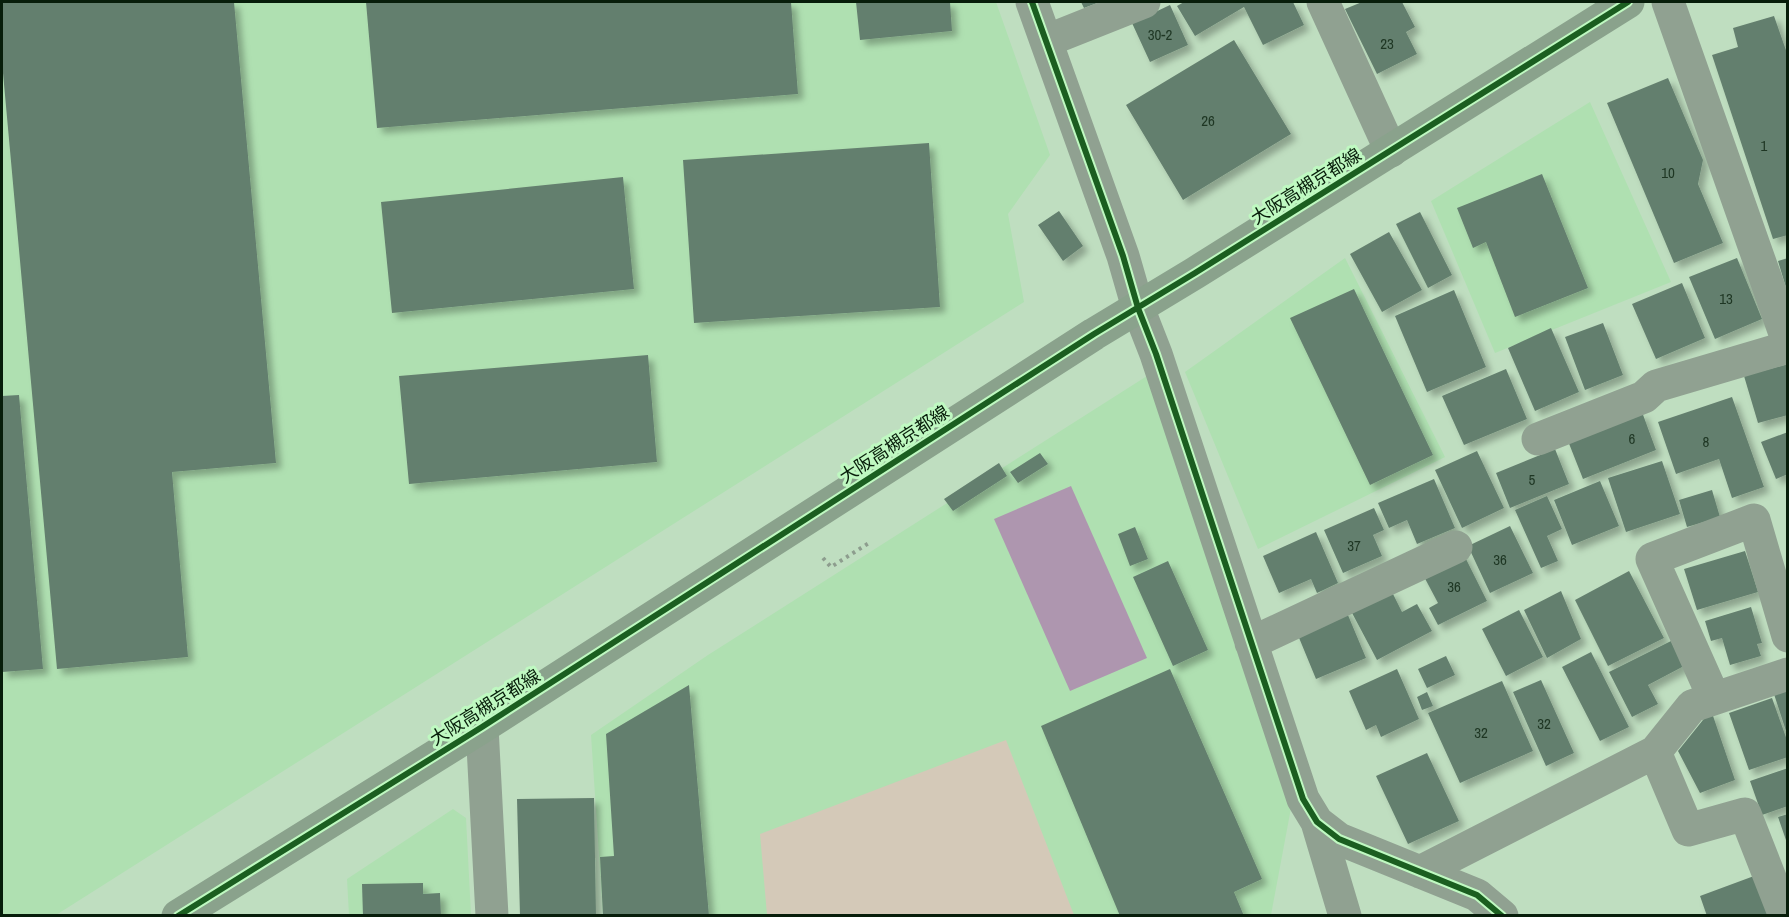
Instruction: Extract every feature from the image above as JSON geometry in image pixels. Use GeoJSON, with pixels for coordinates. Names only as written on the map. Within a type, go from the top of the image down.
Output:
{"type":"FeatureCollection","features":[{"type":"Feature","properties":{"kind":"main road","name":"大阪高槻京都線"},"geometry":{"type":"LineString","coordinates":[[194,910],[1094,334],[1628,2]]}},
{"type":"Feature","properties":{"kind":"street"},"geometry":{"type":"LineString","coordinates":[[1032,2],[1123,256],[1138,308],[1156,354],[1303,799],[1317,822],[1345,915]]}},
{"type":"Feature","properties":{"kind":"street"},"geometry":{"type":"LineString","coordinates":[[1046,41],[1144,2]]}},
{"type":"Feature","properties":{"kind":"street"},"geometry":{"type":"LineString","coordinates":[[1323,2],[1391,151]]}},
{"type":"Feature","properties":{"kind":"street"},"geometry":{"type":"LineString","coordinates":[[1668,2],[1788,342]]}},
{"type":"Feature","properties":{"kind":"street"},"geometry":{"type":"LineString","coordinates":[[1538,439],[1644,397],[1656,386],[1788,347]]}},
{"type":"Feature","properties":{"kind":"street"},"geometry":{"type":"LineString","coordinates":[[1714,698],[1652,559],[1754,520],[1788,636]]}},
{"type":"Feature","properties":{"kind":"street"},"geometry":{"type":"LineString","coordinates":[[1251,643],[1456,547]]}},
{"type":"Feature","properties":{"kind":"street"},"geometry":{"type":"LineString","coordinates":[[1420,872],[1655,752],[1692,706],[1788,674]]}},
{"type":"Feature","properties":{"kind":"street"},"geometry":{"type":"LineString","coordinates":[[482,727],[492,915]]}},
{"type":"Feature","properties":{"kind":"street"},"geometry":{"type":"LineString","coordinates":[[1655,752],[1688,830],[1745,814],[1785,915]]}},
{"type":"Feature","properties":{"kind":"street"},"geometry":{"type":"LineString","coordinates":[[1317,822],[1339,839],[1477,895],[1502,915]]}},
{"type":"Feature","properties":{"kind":"path"},"geometry":{"type":"LineString","coordinates":[[824,557],[831,567],[869,543]]}},
{"type":"Feature","properties":{"kind":"shaded area"},"geometry":{"type":"Polygon","coordinates":[[[2,2],[996,2],[1050,155],[1008,214],[1024,302],[56,915],[2,916],[2,2]]]}},
{"type":"Feature","properties":{"kind":"shaded area"},"geometry":{"type":"Polygon","coordinates":[[[1590,102],[1671,282],[1495,353],[1431,201],[1590,102]]]}},
{"type":"Feature","properties":{"kind":"shaded area"},"geometry":{"type":"Polygon","coordinates":[[[1345,258],[1445,457],[1258,549],[1185,372],[1345,258]]]}},
{"type":"Feature","properties":{"kind":"shaded area"},"geometry":{"type":"Polygon","coordinates":[[[1147,376],[1291,808],[1271,915],[603,915],[591,735],[708,655],[1147,376]]]}},
{"type":"Feature","properties":{"kind":"shaded area"},"geometry":{"type":"Polygon","coordinates":[[[1071,486],[1147,658],[1070,691],[994,519],[1071,486]]]}},
{"type":"Feature","properties":{"kind":"shaded area"},"geometry":{"type":"Polygon","coordinates":[[[1006,740],[1074,915],[767,915],[760,834],[1006,740]]]}},
{"type":"Feature","properties":{"kind":"shaded area"},"geometry":{"type":"Polygon","coordinates":[[[453,809],[466,818],[471,915],[349,915],[347,879],[453,809]]]}},
{"type":"Feature","properties":{"kind":"building"},"geometry":{"type":"Polygon","coordinates":[[[2,2],[234,2],[276,463],[172,472],[188,657],[57,669],[2,62],[2,2]]]}},
{"type":"Feature","properties":{"kind":"building"},"geometry":{"type":"Polygon","coordinates":[[[366,2],[791,2],[798,94],[377,128],[366,2]]]}},
{"type":"Feature","properties":{"kind":"building"},"geometry":{"type":"Polygon","coordinates":[[[856,2],[950,2],[952,31],[860,40],[856,2]]]}},
{"type":"Feature","properties":{"kind":"building"},"geometry":{"type":"Polygon","coordinates":[[[1081,2],[1100,2],[1084,8],[1081,2]]]}},
{"type":"Feature","properties":{"kind":"building"},"geometry":{"type":"Polygon","coordinates":[[[1184,2],[1293,2],[1304,25],[1263,45],[1244,7],[1195,36],[1177,6],[1184,2]]]}},
{"type":"Feature","properties":{"kind":"building"},"geometry":{"type":"Polygon","coordinates":[[[1362,2],[1402,2],[1415,27],[1406,32],[1417,54],[1377,74],[1345,9],[1362,2]]]}},
{"type":"Feature","properties":{"kind":"building"},"geometry":{"type":"Polygon","coordinates":[[[1170,5],[1188,45],[1150,62],[1132,23],[1170,5]]]}},
{"type":"Feature","properties":{"kind":"building"},"geometry":{"type":"Polygon","coordinates":[[[1774,16],[1788,56],[1788,235],[1773,239],[1712,55],[1738,47],[1733,28],[1774,16]]]}},
{"type":"Feature","properties":{"kind":"building"},"geometry":{"type":"Polygon","coordinates":[[[1234,40],[1291,134],[1183,200],[1126,105],[1234,40]]]}},
{"type":"Feature","properties":{"kind":"building"},"geometry":{"type":"Polygon","coordinates":[[[1668,78],[1703,160],[1698,184],[1723,243],[1674,263],[1607,103],[1668,78]]]}},
{"type":"Feature","properties":{"kind":"building"},"geometry":{"type":"Polygon","coordinates":[[[929,143],[940,307],[694,323],[683,160],[929,143]]]}},
{"type":"Feature","properties":{"kind":"building"},"geometry":{"type":"Polygon","coordinates":[[[1542,174],[1588,288],[1515,317],[1486,242],[1473,248],[1457,208],[1542,174]]]}},
{"type":"Feature","properties":{"kind":"building"},"geometry":{"type":"Polygon","coordinates":[[[623,177],[634,289],[392,313],[381,202],[623,177]]]}},
{"type":"Feature","properties":{"kind":"building"},"geometry":{"type":"Polygon","coordinates":[[[1059,211],[1083,246],[1063,261],[1038,225],[1059,211]]]}},
{"type":"Feature","properties":{"kind":"building"},"geometry":{"type":"Polygon","coordinates":[[[1420,212],[1452,275],[1428,288],[1396,224],[1420,212]]]}},
{"type":"Feature","properties":{"kind":"building"},"geometry":{"type":"Polygon","coordinates":[[[1389,232],[1422,290],[1382,312],[1350,254],[1389,232]]]}},
{"type":"Feature","properties":{"kind":"building"},"geometry":{"type":"Polygon","coordinates":[[[1737,258],[1762,319],[1715,339],[1689,277],[1737,258]]]}},
{"type":"Feature","properties":{"kind":"building"},"geometry":{"type":"Polygon","coordinates":[[[1788,258],[1788,291],[1787,291],[1778,261],[1788,258]]]}},
{"type":"Feature","properties":{"kind":"building"},"geometry":{"type":"Polygon","coordinates":[[[1682,283],[1705,338],[1656,359],[1632,304],[1682,283]]]}},
{"type":"Feature","properties":{"kind":"building"},"geometry":{"type":"Polygon","coordinates":[[[1354,289],[1433,455],[1370,485],[1290,318],[1354,289]]]}},
{"type":"Feature","properties":{"kind":"building"},"geometry":{"type":"Polygon","coordinates":[[[1454,290],[1486,367],[1427,392],[1395,316],[1454,290]]]}},
{"type":"Feature","properties":{"kind":"building"},"geometry":{"type":"Polygon","coordinates":[[[1603,323],[1623,375],[1585,390],[1565,337],[1603,323]]]}},
{"type":"Feature","properties":{"kind":"building"},"geometry":{"type":"Polygon","coordinates":[[[1551,328],[1579,392],[1535,411],[1508,348],[1551,328]]]}},
{"type":"Feature","properties":{"kind":"building"},"geometry":{"type":"Polygon","coordinates":[[[648,355],[657,462],[409,484],[399,376],[648,355]]]}},
{"type":"Feature","properties":{"kind":"building"},"geometry":{"type":"Polygon","coordinates":[[[1788,364],[1788,415],[1758,423],[1744,376],[1788,364]]]}},
{"type":"Feature","properties":{"kind":"building"},"geometry":{"type":"Polygon","coordinates":[[[1506,369],[1527,419],[1464,445],[1442,396],[1506,369]]]}},
{"type":"Feature","properties":{"kind":"building"},"geometry":{"type":"Polygon","coordinates":[[[19,395],[43,669],[2,672],[2,396],[19,395]]]}},
{"type":"Feature","properties":{"kind":"building"},"geometry":{"type":"Polygon","coordinates":[[[1732,397],[1764,487],[1732,498],[1719,459],[1676,474],[1658,422],[1732,397]]]}},
{"type":"Feature","properties":{"kind":"building"},"geometry":{"type":"Polygon","coordinates":[[[1642,412],[1656,450],[1583,479],[1568,441],[1642,412]]]}},
{"type":"Feature","properties":{"kind":"building"},"geometry":{"type":"Polygon","coordinates":[[[1788,432],[1788,474],[1776,479],[1761,442],[1788,432]]]}},
{"type":"Feature","properties":{"kind":"building"},"geometry":{"type":"Polygon","coordinates":[[[1555,449],[1569,484],[1510,508],[1496,473],[1555,449]]]}},
{"type":"Feature","properties":{"kind":"building"},"geometry":{"type":"Polygon","coordinates":[[[1477,451],[1504,508],[1462,528],[1435,470],[1477,451]]]}},
{"type":"Feature","properties":{"kind":"building"},"geometry":{"type":"Polygon","coordinates":[[[1040,453],[1048,464],[1018,483],[1010,472],[1040,453]]]}},
{"type":"Feature","properties":{"kind":"building"},"geometry":{"type":"Polygon","coordinates":[[[1662,461],[1680,514],[1626,532],[1608,478],[1662,461]]]}},
{"type":"Feature","properties":{"kind":"building"},"geometry":{"type":"Polygon","coordinates":[[[999,463],[1007,476],[953,511],[944,499],[999,463]]]}},
{"type":"Feature","properties":{"kind":"building"},"geometry":{"type":"Polygon","coordinates":[[[1434,479],[1455,528],[1417,544],[1407,520],[1389,528],[1378,503],[1434,479]]]}},
{"type":"Feature","properties":{"kind":"building"},"geometry":{"type":"Polygon","coordinates":[[[1600,481],[1619,526],[1572,545],[1554,500],[1600,481]]]}},
{"type":"Feature","properties":{"kind":"building"},"geometry":{"type":"Polygon","coordinates":[[[1712,490],[1720,517],[1687,527],[1679,500],[1712,490]]]}},
{"type":"Feature","properties":{"kind":"building"},"geometry":{"type":"Polygon","coordinates":[[[1547,496],[1562,529],[1547,536],[1558,561],[1541,568],[1515,510],[1547,496]]]}},
{"type":"Feature","properties":{"kind":"building"},"geometry":{"type":"Polygon","coordinates":[[[1374,508],[1384,530],[1373,535],[1382,556],[1343,573],[1324,530],[1374,508]]]}},
{"type":"Feature","properties":{"kind":"building"},"geometry":{"type":"Polygon","coordinates":[[[1510,526],[1533,573],[1490,593],[1468,546],[1510,526]]]}},
{"type":"Feature","properties":{"kind":"building"},"geometry":{"type":"Polygon","coordinates":[[[1135,527],[1148,559],[1130,566],[1118,534],[1135,527]]]}},
{"type":"Feature","properties":{"kind":"building"},"geometry":{"type":"Polygon","coordinates":[[[1316,532],[1338,583],[1317,593],[1311,579],[1279,593],[1263,556],[1316,532]]]}},
{"type":"Feature","properties":{"kind":"building"},"geometry":{"type":"Polygon","coordinates":[[[1462,551],[1487,601],[1438,625],[1429,608],[1438,603],[1421,571],[1462,551]]]}},
{"type":"Feature","properties":{"kind":"building"},"geometry":{"type":"Polygon","coordinates":[[[1745,551],[1758,592],[1697,610],[1684,569],[1745,551]]]}},
{"type":"Feature","properties":{"kind":"building"},"geometry":{"type":"Polygon","coordinates":[[[1168,561],[1208,650],[1173,666],[1133,577],[1168,561]]]}},
{"type":"Feature","properties":{"kind":"building"},"geometry":{"type":"Polygon","coordinates":[[[1629,571],[1664,638],[1608,666],[1575,600],[1629,571]]]}},
{"type":"Feature","properties":{"kind":"building"},"geometry":{"type":"Polygon","coordinates":[[[1391,590],[1402,612],[1417,604],[1432,631],[1377,660],[1351,611],[1391,590]]]}},
{"type":"Feature","properties":{"kind":"building"},"geometry":{"type":"Polygon","coordinates":[[[1561,591],[1581,639],[1547,658],[1524,610],[1561,591]]]}},
{"type":"Feature","properties":{"kind":"building"},"geometry":{"type":"Polygon","coordinates":[[[1751,607],[1762,643],[1757,644],[1761,656],[1730,665],[1722,638],[1711,641],[1705,621],[1751,607]]]}},
{"type":"Feature","properties":{"kind":"building"},"geometry":{"type":"Polygon","coordinates":[[[1345,608],[1366,658],[1316,679],[1295,628],[1345,608]]]}},
{"type":"Feature","properties":{"kind":"building"},"geometry":{"type":"Polygon","coordinates":[[[1519,610],[1543,657],[1506,676],[1482,629],[1519,610]]]}},
{"type":"Feature","properties":{"kind":"building"},"geometry":{"type":"Polygon","coordinates":[[[1671,641],[1684,666],[1648,685],[1658,704],[1632,717],[1609,672],[1671,641]]]}},
{"type":"Feature","properties":{"kind":"building"},"geometry":{"type":"Polygon","coordinates":[[[1591,652],[1629,727],[1600,741],[1562,667],[1591,652]]]}},
{"type":"Feature","properties":{"kind":"building"},"geometry":{"type":"Polygon","coordinates":[[[1446,656],[1455,675],[1427,688],[1418,669],[1446,656]]]}},
{"type":"Feature","properties":{"kind":"building"},"geometry":{"type":"Polygon","coordinates":[[[1170,669],[1262,879],[1234,892],[1244,916],[1120,916],[1041,726],[1170,669]]]}},
{"type":"Feature","properties":{"kind":"building"},"geometry":{"type":"Polygon","coordinates":[[[1397,669],[1419,719],[1381,737],[1376,725],[1366,730],[1349,691],[1397,669]]]}},
{"type":"Feature","properties":{"kind":"building"},"geometry":{"type":"Polygon","coordinates":[[[1541,680],[1574,753],[1546,766],[1513,692],[1541,680]]]}},
{"type":"Feature","properties":{"kind":"building"},"geometry":{"type":"Polygon","coordinates":[[[1502,681],[1533,751],[1460,783],[1428,713],[1502,681]]]}},
{"type":"Feature","properties":{"kind":"building"},"geometry":{"type":"Polygon","coordinates":[[[1788,683],[1788,734],[1787,734],[1772,688],[1788,683]]]}},
{"type":"Feature","properties":{"kind":"building"},"geometry":{"type":"Polygon","coordinates":[[[689,685],[709,916],[603,916],[600,857],[614,856],[606,734],[689,685]]]}},
{"type":"Feature","properties":{"kind":"building"},"geometry":{"type":"Polygon","coordinates":[[[1427,692],[1433,706],[1422,710],[1417,697],[1427,692]]]}},
{"type":"Feature","properties":{"kind":"building"},"geometry":{"type":"Polygon","coordinates":[[[1772,698],[1788,743],[1788,757],[1749,770],[1729,713],[1772,698]]]}},
{"type":"Feature","properties":{"kind":"building"},"geometry":{"type":"Polygon","coordinates":[[[1711,710],[1735,780],[1700,793],[1678,751],[1711,710]]]}},
{"type":"Feature","properties":{"kind":"building"},"geometry":{"type":"Polygon","coordinates":[[[1427,753],[1459,821],[1408,844],[1376,776],[1427,753]]]}},
{"type":"Feature","properties":{"kind":"building"},"geometry":{"type":"Polygon","coordinates":[[[1788,768],[1788,806],[1762,815],[1750,781],[1788,768]]]}},
{"type":"Feature","properties":{"kind":"building"},"geometry":{"type":"Polygon","coordinates":[[[594,798],[596,916],[520,916],[517,799],[594,798]]]}},
{"type":"Feature","properties":{"kind":"building"},"geometry":{"type":"Polygon","coordinates":[[[1788,814],[1788,843],[1787,843],[1778,817],[1788,814]]]}},
{"type":"Feature","properties":{"kind":"building"},"geometry":{"type":"Polygon","coordinates":[[[1754,876],[1768,916],[1707,916],[1700,896],[1754,876]]]}},
{"type":"Feature","properties":{"kind":"building"},"geometry":{"type":"Polygon","coordinates":[[[423,883],[423,894],[440,893],[441,916],[363,916],[362,884],[423,883]]]}},
{"type":"Feature","properties":{"kind":"cycle path"},"geometry":{"type":"LineString","coordinates":[[1032,2],[1123,256],[1138,308],[1156,354],[1303,799],[1317,822],[1339,839],[1477,895],[1502,916]]}},
{"type":"Feature","properties":{"kind":"cycle path"},"geometry":{"type":"LineString","coordinates":[[178,916],[482,727],[1094,334],[1628,2]]}}]}
